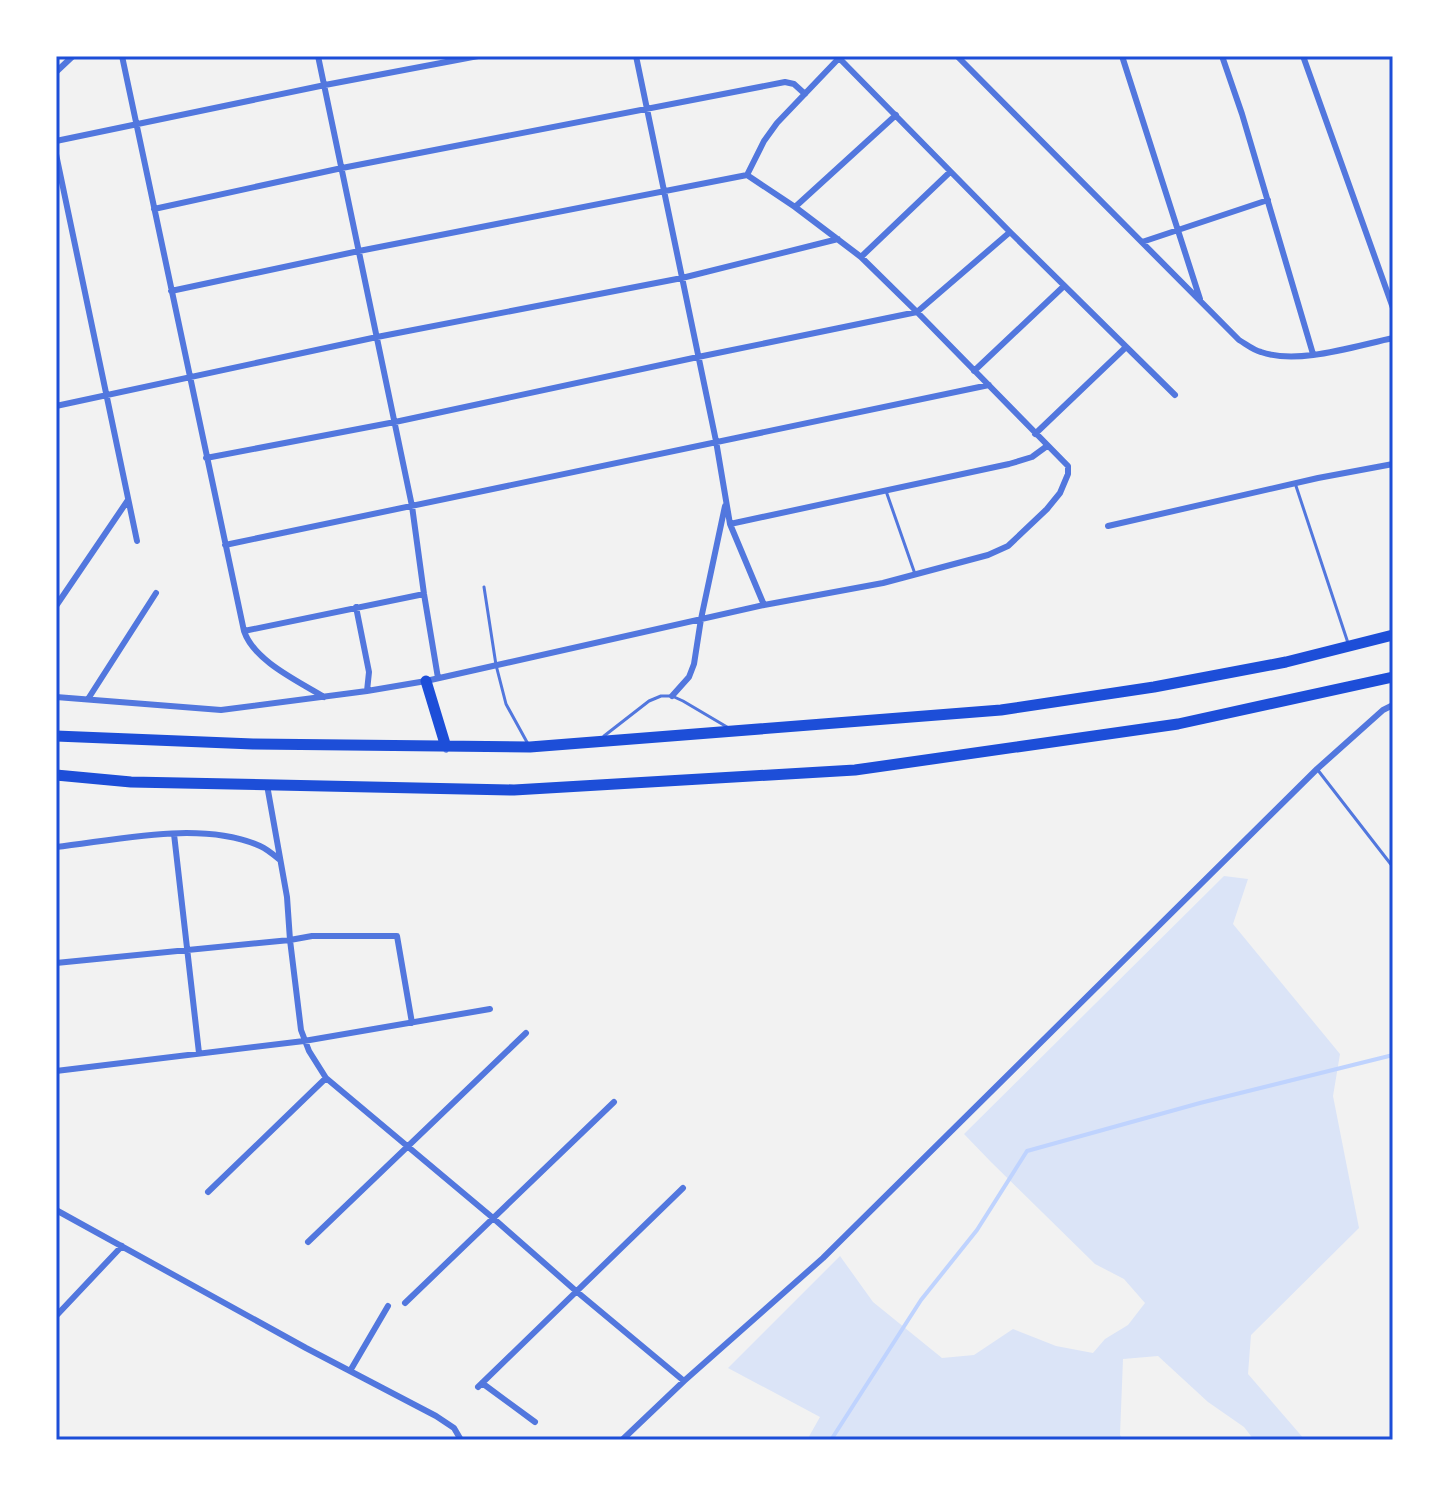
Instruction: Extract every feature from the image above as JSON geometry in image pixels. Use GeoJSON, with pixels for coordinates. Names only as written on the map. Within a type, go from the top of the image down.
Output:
{"type":"FeatureCollection","features":[{"type":"Feature","properties":{"kind":"highway"},"geometry":{"type":"LineString","coordinates":[[56,736],[253,744],[446,747],[530,747],[598,742],[1001,710],[1154,687],[1286,662],[1393,635]]}},
{"type":"Feature","properties":{"kind":"highway"},"geometry":{"type":"LineString","coordinates":[[56,775],[131,782],[514,790],[855,770],[1178,724],[1393,677]]}},
{"type":"Feature","properties":{"kind":"highway"},"geometry":{"type":"LineString","coordinates":[[432,680],[446,747]]}},
{"type":"Feature","properties":{"kind":"street"},"geometry":{"type":"LineString","coordinates":[[56,72],[73,56]]}},
{"type":"Feature","properties":{"kind":"street"},"geometry":{"type":"LineString","coordinates":[[122,56],[244,631],[253,649],[278,669],[324,697]]}},
{"type":"Feature","properties":{"kind":"street"},"geometry":{"type":"LineString","coordinates":[[318,56],[412,506],[432,680]]}},
{"type":"Feature","properties":{"kind":"street"},"geometry":{"type":"LineString","coordinates":[[56,141],[478,56]]}},
{"type":"Feature","properties":{"kind":"street"},"geometry":{"type":"LineString","coordinates":[[636,56],[716,441],[730,524],[764,605]]}},
{"type":"Feature","properties":{"kind":"street"},"geometry":{"type":"LineString","coordinates":[[957,56],[1239,340],[1260,352],[1282,357],[1393,338]]}},
{"type":"Feature","properties":{"kind":"street"},"geometry":{"type":"LineString","coordinates":[[1122,56],[1202,302]]}},
{"type":"Feature","properties":{"kind":"street"},"geometry":{"type":"LineString","coordinates":[[1222,56],[1313,354]]}},
{"type":"Feature","properties":{"kind":"street"},"geometry":{"type":"LineString","coordinates":[[1303,56],[1393,308]]}},
{"type":"Feature","properties":{"kind":"street"},"geometry":{"type":"LineString","coordinates":[[747,175],[777,123],[840,57],[950,172],[1175,395]]}},
{"type":"Feature","properties":{"kind":"street"},"geometry":{"type":"LineString","coordinates":[[154,209],[342,168],[785,82],[794,84],[805,94]]}},
{"type":"Feature","properties":{"kind":"street"},"geometry":{"type":"LineString","coordinates":[[795,207],[896,115]]}},
{"type":"Feature","properties":{"kind":"street"},"geometry":{"type":"LineString","coordinates":[[56,154],[137,541]]}},
{"type":"Feature","properties":{"kind":"street"},"geometry":{"type":"LineString","coordinates":[[861,257],[950,172]]}},
{"type":"Feature","properties":{"kind":"street"},"geometry":{"type":"LineString","coordinates":[[56,697],[221,710],[324,697],[432,680],[764,605],[883,583],[988,555],[1008,546],[1047,509],[1060,493],[1068,474],[1068,466],[861,257],[747,175],[171,291]]}},
{"type":"Feature","properties":{"kind":"street"},"geometry":{"type":"LineString","coordinates":[[1142,242],[1268,200]]}},
{"type":"Feature","properties":{"kind":"street"},"geometry":{"type":"LineString","coordinates":[[206,458],[395,422],[917,312],[1010,232]]}},
{"type":"Feature","properties":{"kind":"street"},"geometry":{"type":"LineString","coordinates":[[56,406],[377,337],[682,278],[838,239]]}},
{"type":"Feature","properties":{"kind":"street"},"geometry":{"type":"LineString","coordinates":[[974,371],[1064,286]]}},
{"type":"Feature","properties":{"kind":"street"},"geometry":{"type":"LineString","coordinates":[[1035,434],[1125,348]]}},
{"type":"Feature","properties":{"kind":"street"},"geometry":{"type":"LineString","coordinates":[[225,545],[989,385]]}},
{"type":"Feature","properties":{"kind":"street"},"geometry":{"type":"LineString","coordinates":[[730,524],[1009,464],[1032,457],[1047,446]]}},
{"type":"Feature","properties":{"kind":"street"},"geometry":{"type":"LineString","coordinates":[[1108,526],[1393,464]]}},
{"type":"Feature","properties":{"kind":"street"},"geometry":{"type":"LineString","coordinates":[[56,606],[128,499]]}},
{"type":"Feature","properties":{"kind":"street"},"geometry":{"type":"LineString","coordinates":[[672,696],[689,677],[696,653],[726,503]]}},
{"type":"Feature","properties":{"kind":"street"},"geometry":{"type":"LineString","coordinates":[[88,699],[156,593]]}},
{"type":"Feature","properties":{"kind":"street"},"geometry":{"type":"LineString","coordinates":[[244,631],[424,594]]}},
{"type":"Feature","properties":{"kind":"street"},"geometry":{"type":"LineString","coordinates":[[356,607],[369,672],[367,691]]}},
{"type":"Feature","properties":{"kind":"street"},"geometry":{"type":"LineString","coordinates":[[622,1440],[823,1258],[1317,769],[1383,710],[1393,705]]}},
{"type":"Feature","properties":{"kind":"street"},"geometry":{"type":"LineString","coordinates":[[267,785],[287,897],[299,1019],[304,1041],[326,1078],[684,1381]]}},
{"type":"Feature","properties":{"kind":"street"},"geometry":{"type":"LineString","coordinates":[[56,847],[202,833],[261,846],[280,860]]}},
{"type":"Feature","properties":{"kind":"street"},"geometry":{"type":"LineString","coordinates":[[174,834],[199,1053]]}},
{"type":"Feature","properties":{"kind":"street"},"geometry":{"type":"LineString","coordinates":[[56,963],[312,936],[397,936],[412,1023]]}},
{"type":"Feature","properties":{"kind":"street"},"geometry":{"type":"LineString","coordinates":[[56,1071],[304,1041],[490,1009]]}},
{"type":"Feature","properties":{"kind":"street"},"geometry":{"type":"LineString","coordinates":[[308,1242],[526,1033]]}},
{"type":"Feature","properties":{"kind":"street"},"geometry":{"type":"LineString","coordinates":[[208,1192],[326,1078]]}},
{"type":"Feature","properties":{"kind":"street"},"geometry":{"type":"LineString","coordinates":[[405,1303],[614,1102]]}},
{"type":"Feature","properties":{"kind":"street"},"geometry":{"type":"LineString","coordinates":[[535,1422],[480,1385],[683,1188]]}},
{"type":"Feature","properties":{"kind":"street"},"geometry":{"type":"LineString","coordinates":[[56,1210],[436,1416],[454,1428],[461,1440]]}},
{"type":"Feature","properties":{"kind":"street"},"geometry":{"type":"LineString","coordinates":[[56,1316],[122,1246]]}},
{"type":"Feature","properties":{"kind":"street"},"geometry":{"type":"LineString","coordinates":[[350,1371],[388,1306]]}},
{"type":"Feature","properties":{"kind":"lane"},"geometry":{"type":"LineString","coordinates":[[1295,483],[1349,646]]}},
{"type":"Feature","properties":{"kind":"lane"},"geometry":{"type":"LineString","coordinates":[[886,491],[915,574]]}},
{"type":"Feature","properties":{"kind":"lane"},"geometry":{"type":"LineString","coordinates":[[484,587],[496,665],[506,704],[530,747]]}},
{"type":"Feature","properties":{"kind":"lane"},"geometry":{"type":"LineString","coordinates":[[598,742],[616,725],[661,696],[672,696],[735,731]]}},
{"type":"Feature","properties":{"kind":"lane"},"geometry":{"type":"LineString","coordinates":[[1317,769],[1393,867]]}},
{"type":"Feature","properties":{"kind":"shaded area"},"geometry":{"type":"Polygon","coordinates":[[[1224,876],[1248,879],[1233,924],[1340,1054],[1333,1096],[1359,1228],[1251,1335],[1248,1374],[1305,1440],[1254,1440],[1244,1427],[1208,1402],[1158,1356],[1123,1359],[1120,1435],[1124,1440],[807,1440],[820,1417],[728,1368],[840,1256],[873,1302],[942,1358],[974,1355],[1013,1329],[1056,1346],[1093,1353],[1105,1339],[1128,1325],[1145,1303],[1124,1279],[1095,1264],[964,1134],[1224,876]]]}},
{"type":"Feature","properties":{"kind":"waterway"},"geometry":{"type":"LineString","coordinates":[[831,1440],[921,1300],[977,1230],[1027,1151],[1200,1103],[1393,1055]]}}]}
